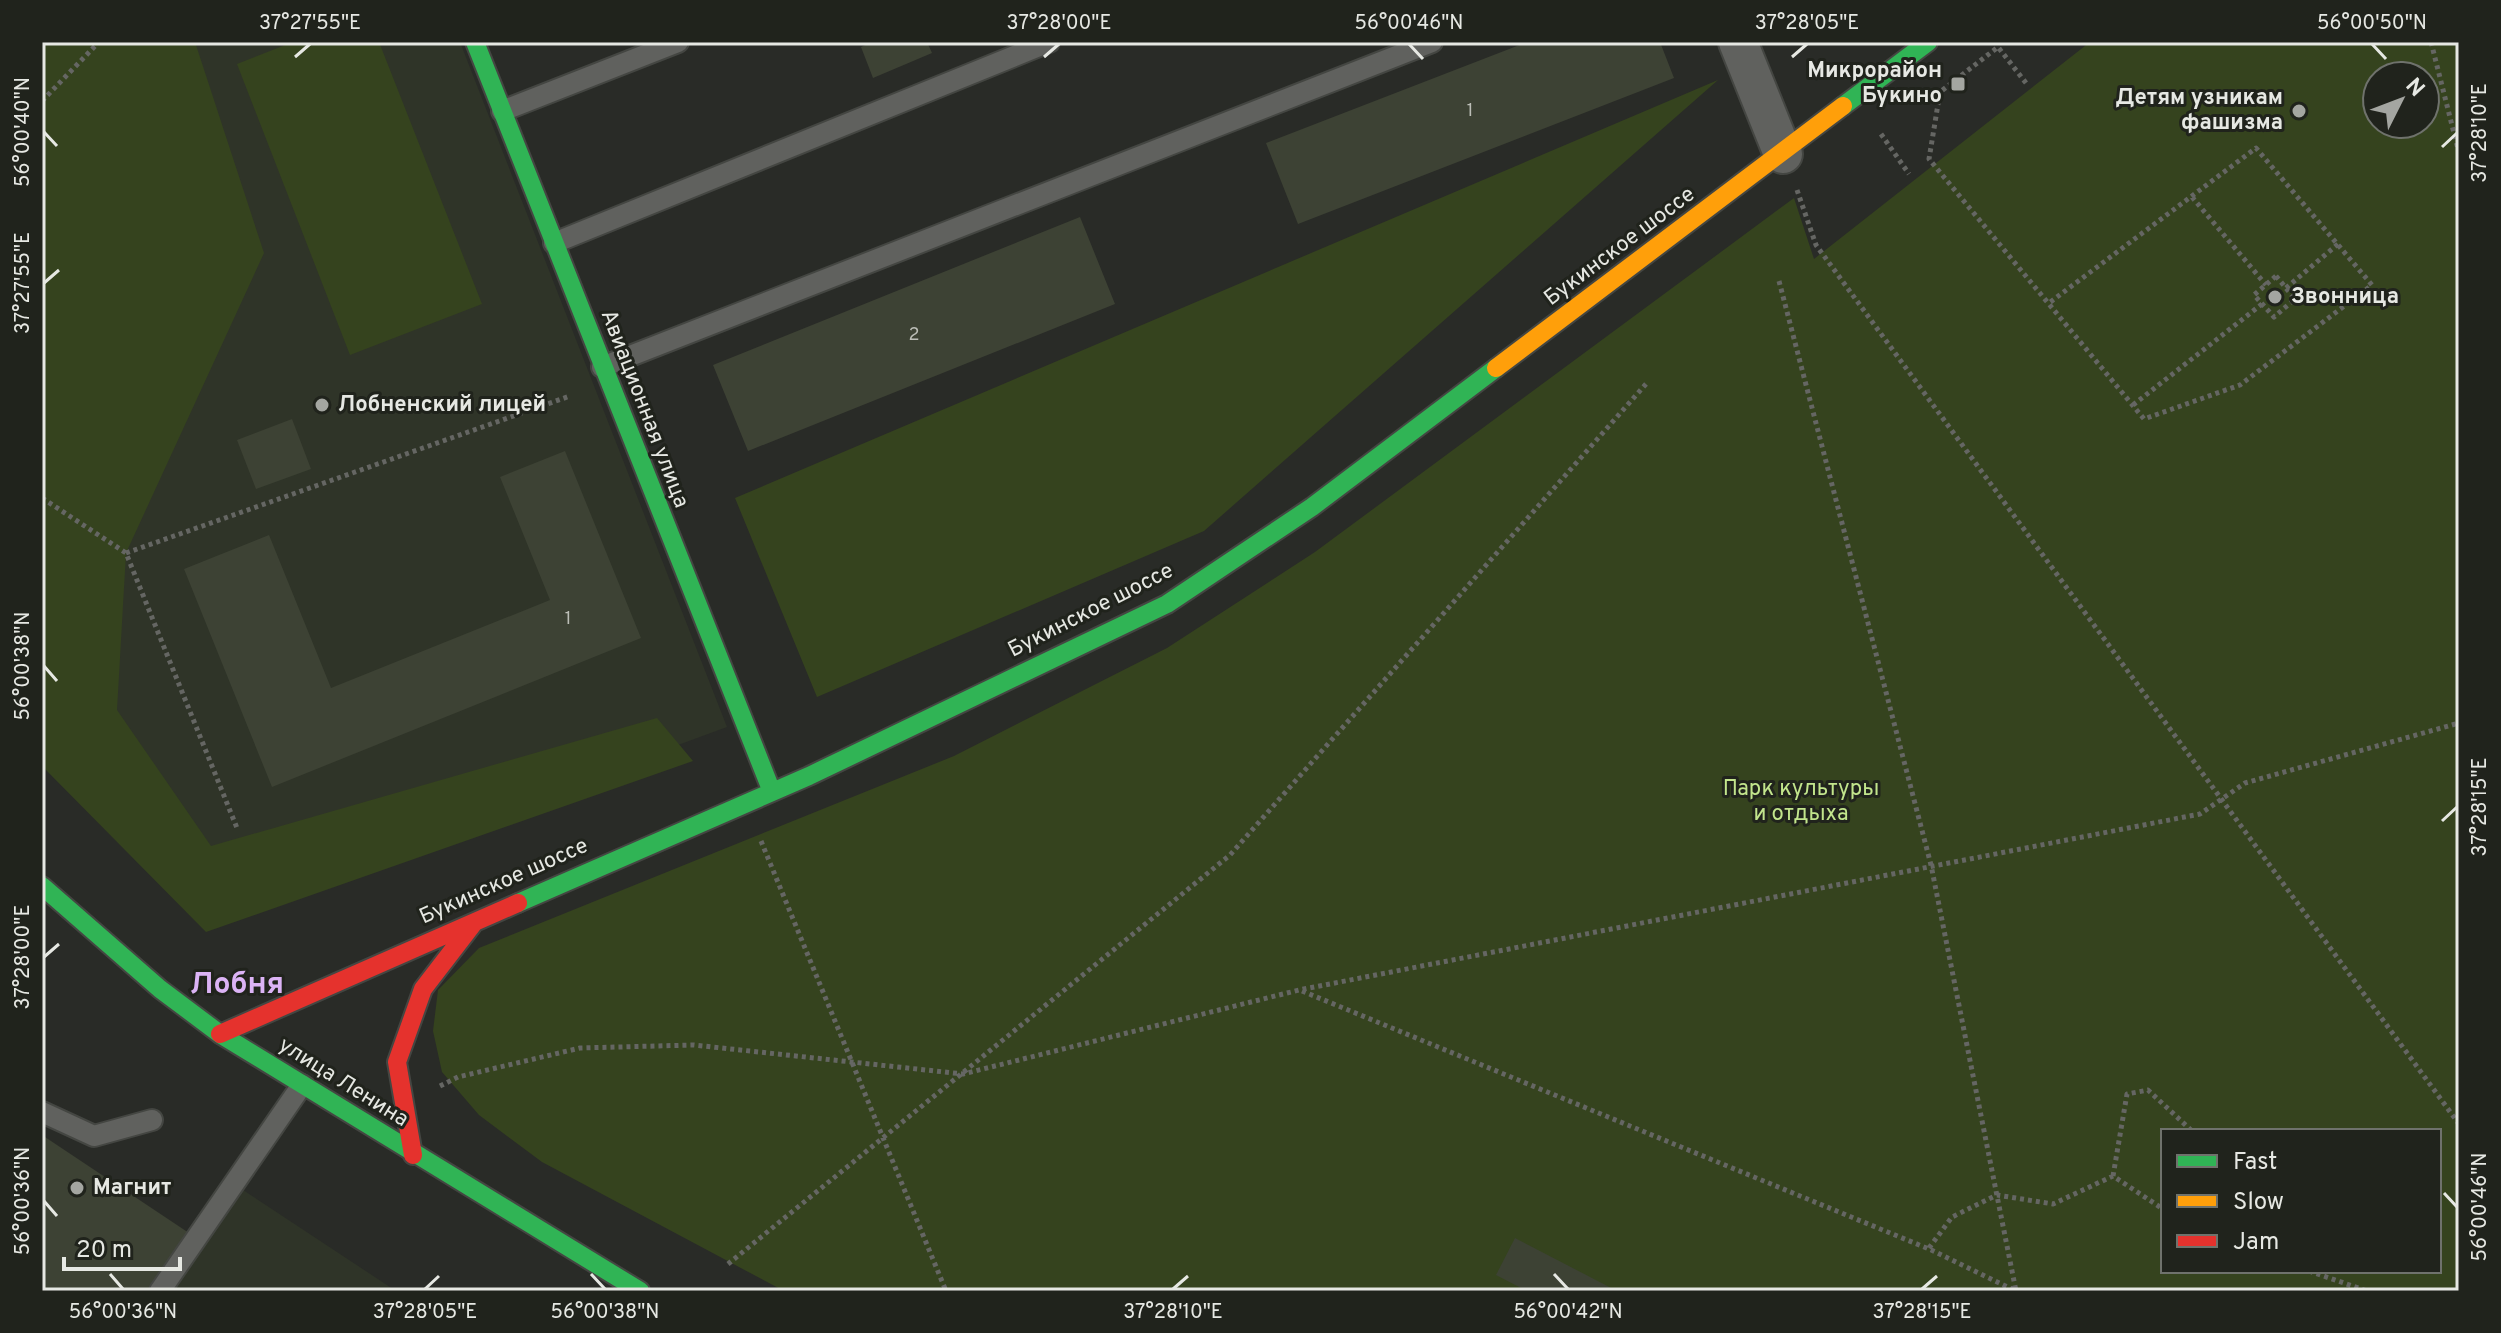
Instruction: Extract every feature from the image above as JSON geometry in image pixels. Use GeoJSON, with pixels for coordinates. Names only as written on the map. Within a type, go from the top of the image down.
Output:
{"type":"FeatureCollection","features":[{"type":"Feature","properties":{"kind":"main road","name":"Авиационная улица"},"geometry":{"type":"LineString","coordinates":[[475,42],[772,792]]}},
{"type":"Feature","properties":{"kind":"main road","name":"Букинское шоссе"},"geometry":{"type":"LineString","coordinates":[[220,1034],[772,792],[1167,604],[1312,507],[1928,42]]}},
{"type":"Feature","properties":{"kind":"main road","name":"улица Ленина"},"geometry":{"type":"LineString","coordinates":[[42,887],[160,989],[220,1034],[413,1155],[640,1291]]}},
{"type":"Feature","properties":{"kind":"main road"},"geometry":{"type":"LineString","coordinates":[[413,1155],[397,1062],[423,989],[475,921]]}},
{"type":"Feature","properties":{"kind":"street"},"geometry":{"type":"LineString","coordinates":[[1738,42],[1783,154]]}},
{"type":"Feature","properties":{"kind":"lane"},"geometry":{"type":"LineString","coordinates":[[502,111],[678,42]]}},
{"type":"Feature","properties":{"kind":"lane"},"geometry":{"type":"LineString","coordinates":[[554,243],[1049,42]]}},
{"type":"Feature","properties":{"kind":"lane"},"geometry":{"type":"LineString","coordinates":[[605,374],[1432,42]]}},
{"type":"Feature","properties":{"kind":"lane"},"geometry":{"type":"LineString","coordinates":[[160,1291],[302,1085]]}},
{"type":"Feature","properties":{"kind":"lane"},"geometry":{"type":"LineString","coordinates":[[42,1112],[94,1136],[152,1120]]}},
{"type":"Feature","properties":{"kind":"path"},"geometry":{"type":"LineString","coordinates":[[42,101],[99,42]]}},
{"type":"Feature","properties":{"kind":"path"},"geometry":{"type":"LineString","coordinates":[[2431,42],[2459,153]]}},
{"type":"Feature","properties":{"kind":"path"},"geometry":{"type":"LineString","coordinates":[[2026,83],[1998,47],[1940,92],[1929,159],[2144,419],[2240,385],[2372,285],[2256,148],[2049,303]]}},
{"type":"Feature","properties":{"kind":"path"},"geometry":{"type":"LineString","coordinates":[[1881,134],[1909,174]]}},
{"type":"Feature","properties":{"kind":"path"},"geometry":{"type":"LineString","coordinates":[[1783,154],[1816,245],[2459,1124]]}},
{"type":"Feature","properties":{"kind":"path"},"geometry":{"type":"LineString","coordinates":[[2192,197],[2266,285]]}},
{"type":"Feature","properties":{"kind":"path"},"geometry":{"type":"LineString","coordinates":[[2286,288],[2338,244]]}},
{"type":"Feature","properties":{"kind":"path"},"geometry":{"type":"LineString","coordinates":[[2276,276],[2295,299],[2274,317],[2254,295],[2266,285],[2276,276]]}},
{"type":"Feature","properties":{"kind":"path"},"geometry":{"type":"LineString","coordinates":[[1779,281],[1931,865],[2016,1291]]}},
{"type":"Feature","properties":{"kind":"path"},"geometry":{"type":"LineString","coordinates":[[2133,405],[2262,304]]}},
{"type":"Feature","properties":{"kind":"path"},"geometry":{"type":"LineString","coordinates":[[126,553],[605,374]]}},
{"type":"Feature","properties":{"kind":"path"},"geometry":{"type":"LineString","coordinates":[[728,1264],[1230,855],[1646,384]]}},
{"type":"Feature","properties":{"kind":"path"},"geometry":{"type":"LineString","coordinates":[[42,498],[126,553],[237,828]]}},
{"type":"Feature","properties":{"kind":"path"},"geometry":{"type":"LineString","coordinates":[[439,1087],[458,1077],[580,1048],[694,1045],[963,1074],[1299,990],[2200,814],[2245,783],[2459,723]]}},
{"type":"Feature","properties":{"kind":"path"},"geometry":{"type":"LineString","coordinates":[[757,832],[946,1291]]}},
{"type":"Feature","properties":{"kind":"path"},"geometry":{"type":"LineString","coordinates":[[1299,990],[1929,1249],[2016,1291]]}},
{"type":"Feature","properties":{"kind":"path"},"geometry":{"type":"LineString","coordinates":[[2113,1176],[2127,1094],[2148,1090],[2190,1129]]}},
{"type":"Feature","properties":{"kind":"path"},"geometry":{"type":"LineString","coordinates":[[1929,1249],[1952,1217],[1997,1195],[2053,1204],[2113,1176]]}},
{"type":"Feature","properties":{"kind":"path"},"geometry":{"type":"LineString","coordinates":[[2113,1176],[2161,1205]]}},
{"type":"Feature","properties":{"kind":"path"},"geometry":{"type":"LineString","coordinates":[[2315,1273],[2367,1291]]}},
{"type":"Feature","properties":{"kind":"shaded area","name":"Лобненский лицей"},"geometry":{"type":"Polygon","coordinates":[[[86,42],[460,42],[727,727],[284,890],[113,793],[86,42]]]}},
{"type":"Feature","properties":{"kind":"shaded area"},"geometry":{"type":"Polygon","coordinates":[[[237,1186],[396,1291],[166,1291],[237,1186]]]}},
{"type":"Feature","properties":{"kind":"green space"},"geometry":{"type":"Polygon","coordinates":[[[42,42],[195,42],[264,253],[126,553],[117,710],[211,846],[657,718],[693,761],[206,932],[42,766],[42,42]]]}},
{"type":"Feature","properties":{"kind":"green space"},"geometry":{"type":"Polygon","coordinates":[[[293,42],[379,42],[482,304],[350,355],[237,64],[293,42]]]}},
{"type":"Feature","properties":{"kind":"green space","name":"Парк культуры и отдыха"},"geometry":{"type":"Polygon","coordinates":[[[2090,42],[2459,42],[2459,1291],[784,1291],[542,1162],[479,1115],[442,1072],[433,1031],[438,990],[479,948],[954,756],[1167,648],[1315,552],[1794,198],[1814,259],[2090,42]]]}},
{"type":"Feature","properties":{"kind":"green space"},"geometry":{"type":"Polygon","coordinates":[[[1718,80],[1204,531],[817,697],[735,498],[1718,80]]]}},
{"type":"Feature","properties":{"kind":"building"},"geometry":{"type":"Polygon","coordinates":[[[872,42],[927,42],[932,53],[873,78],[861,47],[872,42]]]}},
{"type":"Feature","properties":{"kind":"building"},"geometry":{"type":"Polygon","coordinates":[[[1527,42],[1660,42],[1674,78],[1298,224],[1266,143],[1527,42]]]}},
{"type":"Feature","properties":{"kind":"building"},"geometry":{"type":"Polygon","coordinates":[[[1080,217],[1115,304],[748,451],[713,365],[1080,217]]]}},
{"type":"Feature","properties":{"kind":"building"},"geometry":{"type":"Polygon","coordinates":[[[292,419],[311,469],[256,489],[237,440],[292,419]]]}},
{"type":"Feature","properties":{"kind":"building"},"geometry":{"type":"Polygon","coordinates":[[[565,451],[641,638],[272,787],[184,569],[269,535],[331,688],[550,600],[500,477],[565,451]]]}},
{"type":"Feature","properties":{"kind":"building"},"geometry":{"type":"Polygon","coordinates":[[[42,1135],[189,1233],[150,1291],[42,1291],[42,1135]]]}},
{"type":"Feature","properties":{"kind":"building"},"geometry":{"type":"Polygon","coordinates":[[[1515,1238],[1617,1291],[1527,1291],[1496,1275],[1515,1238]]]}},
{"type":"Feature","properties":{"kind":"traffic: fast"},"geometry":{"type":"LineString","coordinates":[[475,42],[772,792]]}},
{"type":"Feature","properties":{"kind":"traffic: fast"},"geometry":{"type":"LineString","coordinates":[[1843,106],[1928,42]]}},
{"type":"Feature","properties":{"kind":"traffic: fast"},"geometry":{"type":"LineString","coordinates":[[518,903],[809,776],[1167,604],[1312,507],[1496,368]]}},
{"type":"Feature","properties":{"kind":"traffic: fast"},"geometry":{"type":"LineString","coordinates":[[42,886],[160,989],[220,1034],[640,1291]]}},
{"type":"Feature","properties":{"kind":"traffic: slow"},"geometry":{"type":"LineString","coordinates":[[1496,368],[1843,106]]}},
{"type":"Feature","properties":{"kind":"traffic: jam"},"geometry":{"type":"LineString","coordinates":[[220,1034],[518,903]]}},
{"type":"Feature","properties":{"kind":"traffic: jam"},"geometry":{"type":"LineString","coordinates":[[413,1155],[397,1062],[423,989],[473,924]]}},
{"type":"Feature","properties":{"kind":"place","name":"Микрорайон Букино"},"geometry":{"type":"Point","coordinates":[1958,84]}},
{"type":"Feature","properties":{"kind":"place","name":"Детям узникам фашизма"},"geometry":{"type":"Point","coordinates":[2299,111]}},
{"type":"Feature","properties":{"kind":"place","name":"Звонница"},"geometry":{"type":"Point","coordinates":[2275,297]}},
{"type":"Feature","properties":{"kind":"place","name":"Лобненский лицей"},"geometry":{"type":"Point","coordinates":[322,405]}},
{"type":"Feature","properties":{"kind":"place","name":"Магнит"},"geometry":{"type":"Point","coordinates":[77,1188]}},
{"type":"Feature","properties":{"kind":"district","name":"Лобня"},"geometry":{"type":"Point","coordinates":[237,985]}}]}
